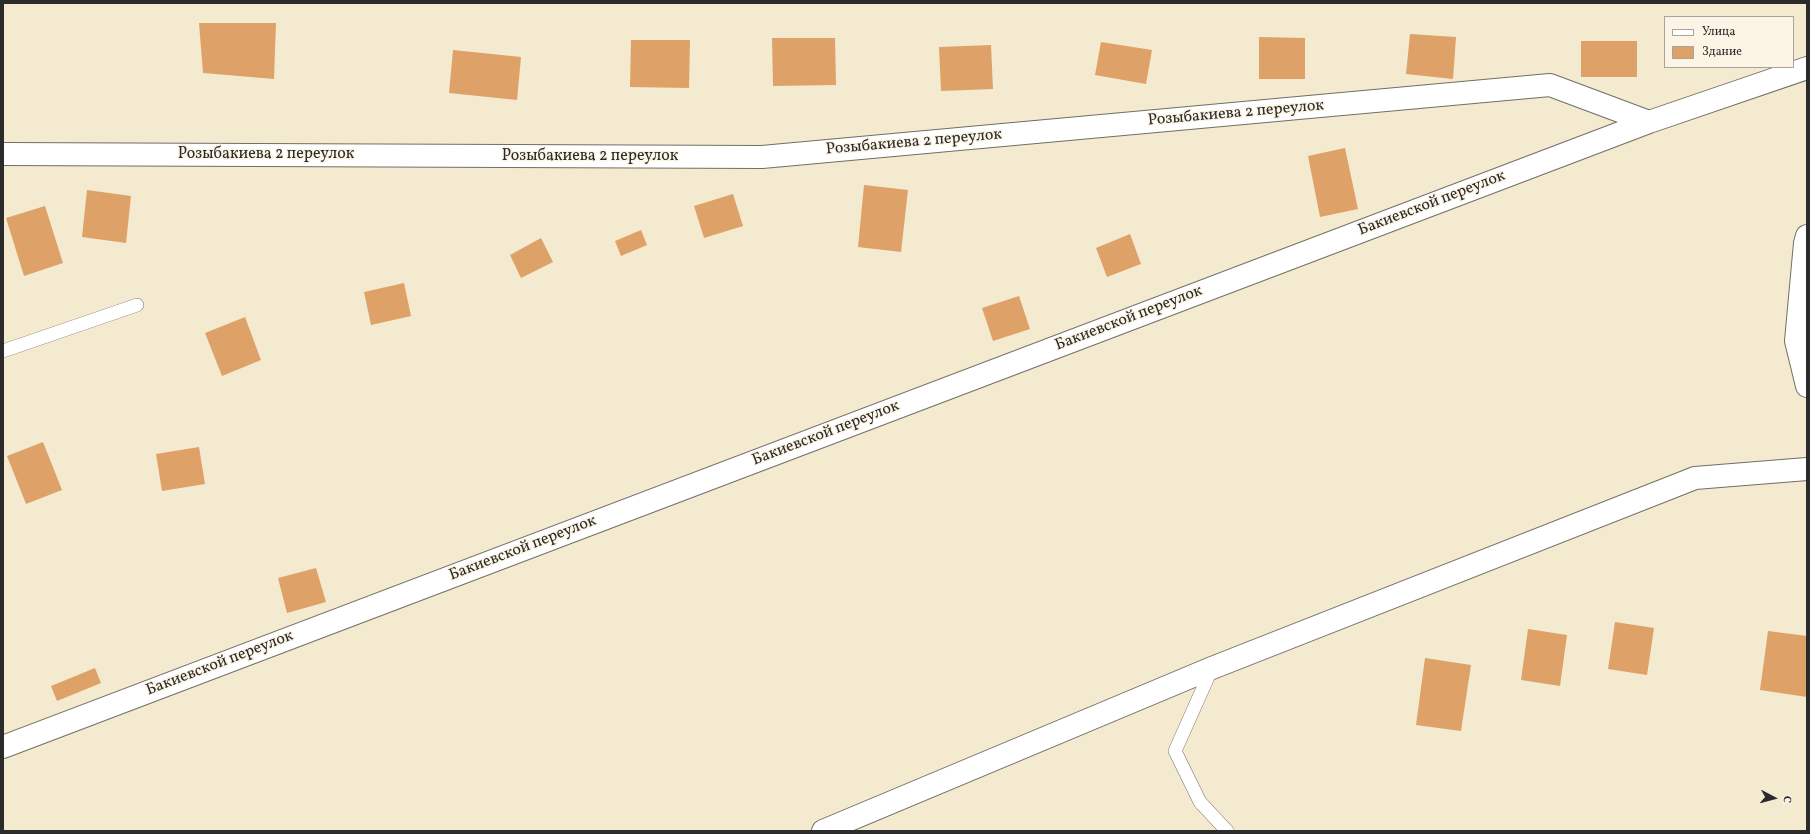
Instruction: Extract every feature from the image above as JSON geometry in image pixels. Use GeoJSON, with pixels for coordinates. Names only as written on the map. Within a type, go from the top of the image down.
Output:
{"type":"FeatureCollection","features":[{"type":"Feature","properties":{"kind":"street"},"geometry":{"type":"LineString","coordinates":[[1649,122],[1807,68]]}},
{"type":"Feature","properties":{"kind":"street","name":"Розыбакиева 2 переулок"},"geometry":{"type":"LineString","coordinates":[[3,154],[762,157],[1550,85],[1649,122]]}},
{"type":"Feature","properties":{"kind":"street","name":"Бакиевской переулок"},"geometry":{"type":"LineString","coordinates":[[3,747],[1649,122]]}},
{"type":"Feature","properties":{"kind":"street"},"geometry":{"type":"LineString","coordinates":[[1807,236],[1805,243],[1796,341],[1807,386]]}},
{"type":"Feature","properties":{"kind":"street"},"geometry":{"type":"LineString","coordinates":[[823,831],[1212,668],[1695,478],[1807,469]]}},
{"type":"Feature","properties":{"kind":"lane"},"geometry":{"type":"LineString","coordinates":[[3,351],[137,305]]}},
{"type":"Feature","properties":{"kind":"lane"},"geometry":{"type":"LineString","coordinates":[[1212,668],[1175,751],[1200,802],[1227,831]]}},
{"type":"Feature","properties":{"kind":"building"},"geometry":{"type":"Polygon","coordinates":[[[199,23],[276,23],[274,79],[203,73],[199,23]]]}},
{"type":"Feature","properties":{"kind":"building"},"geometry":{"type":"Polygon","coordinates":[[[1410,34],[1456,37],[1453,79],[1406,74],[1410,34]]]}},
{"type":"Feature","properties":{"kind":"building"},"geometry":{"type":"Polygon","coordinates":[[[1259,37],[1305,38],[1305,79],[1259,79],[1259,37]]]}},
{"type":"Feature","properties":{"kind":"building"},"geometry":{"type":"Polygon","coordinates":[[[772,38],[835,38],[836,85],[773,86],[772,38]]]}},
{"type":"Feature","properties":{"kind":"building"},"geometry":{"type":"Polygon","coordinates":[[[631,40],[690,40],[689,88],[630,87],[631,40]]]}},
{"type":"Feature","properties":{"kind":"building"},"geometry":{"type":"Polygon","coordinates":[[[1581,41],[1637,41],[1637,77],[1581,77],[1581,41]]]}},
{"type":"Feature","properties":{"kind":"building"},"geometry":{"type":"Polygon","coordinates":[[[1101,42],[1152,50],[1146,84],[1095,75],[1101,42]]]}},
{"type":"Feature","properties":{"kind":"building"},"geometry":{"type":"Polygon","coordinates":[[[991,45],[993,89],[941,91],[939,47],[991,45]]]}},
{"type":"Feature","properties":{"kind":"building"},"geometry":{"type":"Polygon","coordinates":[[[453,50],[521,57],[517,100],[449,93],[453,50]]]}},
{"type":"Feature","properties":{"kind":"building"},"geometry":{"type":"Polygon","coordinates":[[[1345,148],[1358,209],[1320,217],[1308,156],[1345,148]]]}},
{"type":"Feature","properties":{"kind":"building"},"geometry":{"type":"Polygon","coordinates":[[[864,185],[908,190],[901,252],[858,247],[864,185]]]}},
{"type":"Feature","properties":{"kind":"building"},"geometry":{"type":"Polygon","coordinates":[[[87,190],[131,196],[126,243],[82,237],[87,190]]]}},
{"type":"Feature","properties":{"kind":"building"},"geometry":{"type":"Polygon","coordinates":[[[733,194],[743,226],[704,238],[694,206],[733,194]]]}},
{"type":"Feature","properties":{"kind":"building"},"geometry":{"type":"Polygon","coordinates":[[[45,206],[63,263],[24,276],[6,218],[45,206]]]}},
{"type":"Feature","properties":{"kind":"building"},"geometry":{"type":"Polygon","coordinates":[[[641,230],[647,245],[621,256],[615,241],[641,230]]]}},
{"type":"Feature","properties":{"kind":"building"},"geometry":{"type":"Polygon","coordinates":[[[1130,234],[1141,264],[1107,277],[1096,248],[1130,234]]]}},
{"type":"Feature","properties":{"kind":"building"},"geometry":{"type":"Polygon","coordinates":[[[541,238],[553,262],[521,278],[510,255],[541,238]]]}},
{"type":"Feature","properties":{"kind":"building"},"geometry":{"type":"Polygon","coordinates":[[[404,283],[411,316],[371,325],[364,292],[404,283]]]}},
{"type":"Feature","properties":{"kind":"building"},"geometry":{"type":"Polygon","coordinates":[[[1019,296],[1030,329],[993,341],[982,308],[1019,296]]]}},
{"type":"Feature","properties":{"kind":"building"},"geometry":{"type":"Polygon","coordinates":[[[245,317],[261,360],[222,376],[205,333],[245,317]]]}},
{"type":"Feature","properties":{"kind":"building"},"geometry":{"type":"Polygon","coordinates":[[[43,442],[62,490],[26,504],[7,456],[43,442]]]}},
{"type":"Feature","properties":{"kind":"building"},"geometry":{"type":"Polygon","coordinates":[[[199,447],[205,484],[162,491],[156,454],[199,447]]]}},
{"type":"Feature","properties":{"kind":"building"},"geometry":{"type":"Polygon","coordinates":[[[316,568],[326,602],[287,613],[278,578],[316,568]]]}},
{"type":"Feature","properties":{"kind":"building"},"geometry":{"type":"Polygon","coordinates":[[[1615,622],[1654,628],[1647,675],[1608,669],[1615,622]]]}},
{"type":"Feature","properties":{"kind":"building"},"geometry":{"type":"Polygon","coordinates":[[[1528,629],[1567,635],[1560,686],[1521,680],[1528,629]]]}},
{"type":"Feature","properties":{"kind":"building"},"geometry":{"type":"Polygon","coordinates":[[[1768,631],[1807,636],[1807,697],[1760,690],[1768,631]]]}},
{"type":"Feature","properties":{"kind":"building"},"geometry":{"type":"Polygon","coordinates":[[[1425,658],[1471,665],[1461,731],[1416,725],[1425,658]]]}},
{"type":"Feature","properties":{"kind":"building"},"geometry":{"type":"Polygon","coordinates":[[[95,668],[101,683],[57,701],[51,686],[95,668]]]}}]}
